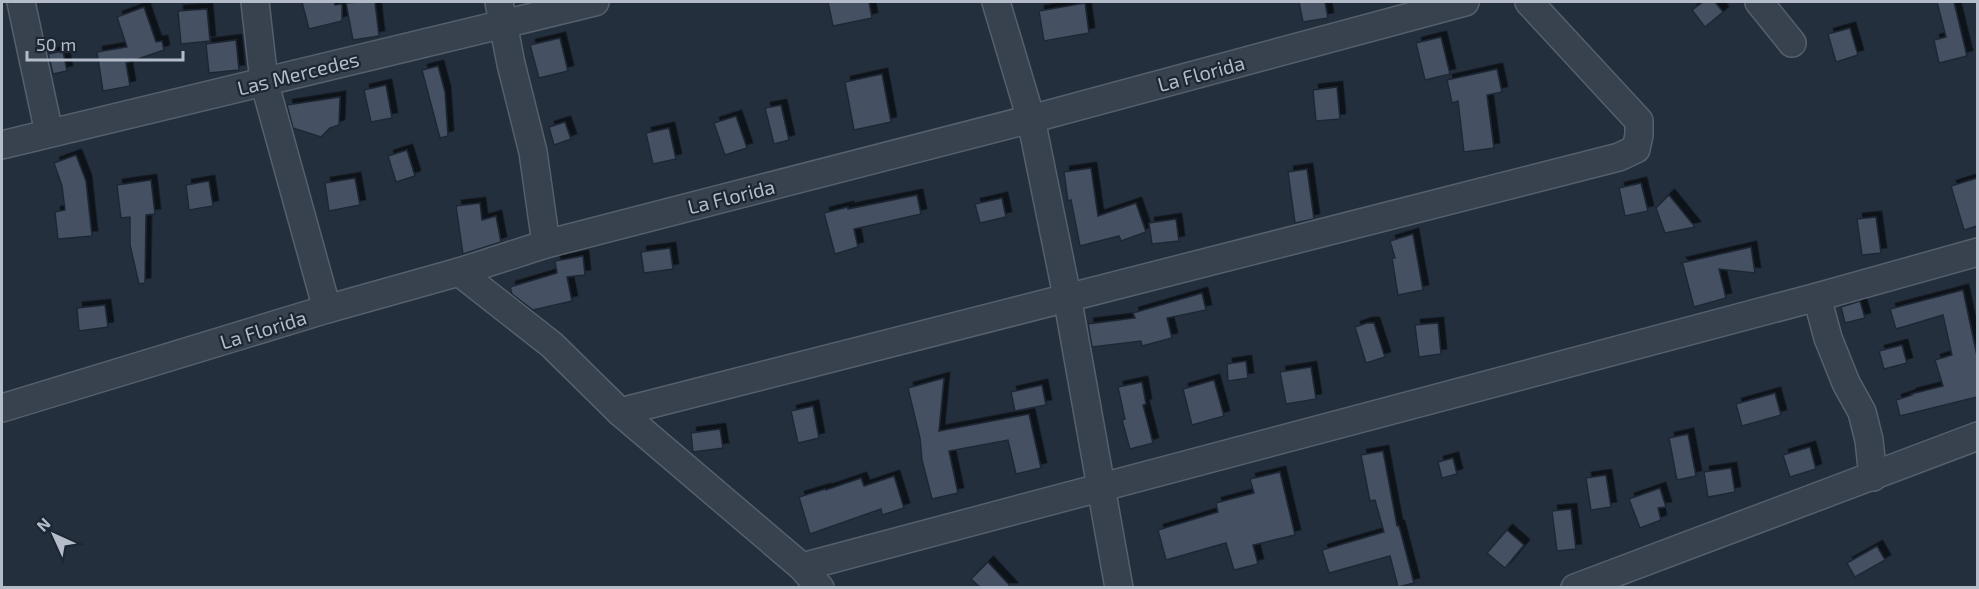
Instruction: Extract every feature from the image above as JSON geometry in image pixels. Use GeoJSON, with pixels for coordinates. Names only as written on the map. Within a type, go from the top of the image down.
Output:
{"type":"FeatureCollection","features":[{"type":"Feature","properties":{"kind":"street"},"geometry":{"type":"LineString","coordinates":[[21,2],[49,133]]}},
{"type":"Feature","properties":{"kind":"street"},"geometry":{"type":"LineString","coordinates":[[255,2],[264,81],[327,309]]}},
{"type":"Feature","properties":{"kind":"street","name":"Las Mercedes"},"geometry":{"type":"LineString","coordinates":[[2,145],[264,81],[501,12],[595,2]]}},
{"type":"Feature","properties":{"kind":"street"},"geometry":{"type":"LineString","coordinates":[[996,2],[1031,119],[1067,296],[1119,588]]}},
{"type":"Feature","properties":{"kind":"street","name":"La Florida"},"geometry":{"type":"LineString","coordinates":[[2,408],[546,244],[1031,119],[1465,2]]}},
{"type":"Feature","properties":{"kind":"street"},"geometry":{"type":"LineString","coordinates":[[620,412],[1067,296],[1619,157],[1636,149],[1639,121],[1529,2]]}},
{"type":"Feature","properties":{"kind":"street"},"geometry":{"type":"LineString","coordinates":[[1759,2],[1792,43]]}},
{"type":"Feature","properties":{"kind":"street"},"geometry":{"type":"LineString","coordinates":[[501,12],[533,152],[546,244]]}},
{"type":"Feature","properties":{"kind":"street"},"geometry":{"type":"LineString","coordinates":[[802,567],[1817,297],[1977,252]]}},
{"type":"Feature","properties":{"kind":"street"},"geometry":{"type":"LineString","coordinates":[[459,272],[552,345],[620,412],[802,567],[820,588]]}},
{"type":"Feature","properties":{"kind":"street"},"geometry":{"type":"LineString","coordinates":[[1817,297],[1828,338],[1846,383],[1862,412],[1869,440],[1873,477]]}},
{"type":"Feature","properties":{"kind":"street"},"geometry":{"type":"LineString","coordinates":[[1575,588],[1977,436]]}},
{"type":"Feature","properties":{"kind":"building"},"geometry":{"type":"Polygon","coordinates":[[[302,2],[342,4],[342,21],[309,29],[302,2]]]}},
{"type":"Feature","properties":{"kind":"building"},"geometry":{"type":"Polygon","coordinates":[[[375,2],[379,36],[353,40],[346,3],[375,2]]]}},
{"type":"Feature","properties":{"kind":"building"},"geometry":{"type":"Polygon","coordinates":[[[828,2],[869,2],[872,18],[833,26],[828,2]]]}},
{"type":"Feature","properties":{"kind":"building"},"geometry":{"type":"Polygon","coordinates":[[[1299,2],[1325,2],[1328,18],[1303,22],[1299,2]]]}},
{"type":"Feature","properties":{"kind":"building"},"geometry":{"type":"Polygon","coordinates":[[[1703,2],[1715,2],[1723,12],[1705,27],[1692,10],[1703,2]]]}},
{"type":"Feature","properties":{"kind":"building"},"geometry":{"type":"Polygon","coordinates":[[[1937,2],[1954,2],[1967,56],[1939,63],[1934,40],[1946,37],[1937,2]]]}},
{"type":"Feature","properties":{"kind":"building"},"geometry":{"type":"Polygon","coordinates":[[[1085,3],[1089,33],[1044,41],[1039,11],[1085,3]]]}},
{"type":"Feature","properties":{"kind":"building"},"geometry":{"type":"Polygon","coordinates":[[[144,7],[156,42],[162,41],[164,50],[126,63],[130,86],[103,91],[97,52],[127,47],[117,17],[144,7]]]}},
{"type":"Feature","properties":{"kind":"building"},"geometry":{"type":"Polygon","coordinates":[[[207,9],[210,41],[181,44],[178,11],[207,9]]]}},
{"type":"Feature","properties":{"kind":"building"},"geometry":{"type":"Polygon","coordinates":[[[1850,28],[1858,55],[1836,62],[1828,34],[1850,28]]]}},
{"type":"Feature","properties":{"kind":"building"},"geometry":{"type":"Polygon","coordinates":[[[1441,37],[1450,74],[1425,80],[1416,43],[1441,37]]]}},
{"type":"Feature","properties":{"kind":"building"},"geometry":{"type":"Polygon","coordinates":[[[560,38],[568,71],[539,78],[530,45],[560,38]]]}},
{"type":"Feature","properties":{"kind":"building"},"geometry":{"type":"Polygon","coordinates":[[[236,40],[239,70],[209,73],[206,44],[236,40]]]}},
{"type":"Feature","properties":{"kind":"building"},"geometry":{"type":"Polygon","coordinates":[[[63,51],[67,71],[53,74],[48,54],[63,51]]]}},
{"type":"Feature","properties":{"kind":"building"},"geometry":{"type":"Polygon","coordinates":[[[438,66],[445,92],[448,136],[440,138],[422,70],[438,66]]]}},
{"type":"Feature","properties":{"kind":"building"},"geometry":{"type":"Polygon","coordinates":[[[1497,69],[1502,92],[1487,95],[1494,148],[1464,152],[1458,101],[1452,103],[1447,80],[1497,69]]]}},
{"type":"Feature","properties":{"kind":"building"},"geometry":{"type":"Polygon","coordinates":[[[882,74],[891,122],[854,130],[845,82],[882,74]]]}},
{"type":"Feature","properties":{"kind":"building"},"geometry":{"type":"Polygon","coordinates":[[[386,85],[392,118],[371,122],[364,90],[386,85]]]}},
{"type":"Feature","properties":{"kind":"building"},"geometry":{"type":"Polygon","coordinates":[[[1337,87],[1340,119],[1316,121],[1313,90],[1337,87]]]}},
{"type":"Feature","properties":{"kind":"building"},"geometry":{"type":"Polygon","coordinates":[[[340,97],[339,125],[330,128],[321,137],[293,128],[287,105],[340,97]]]}},
{"type":"Feature","properties":{"kind":"building"},"geometry":{"type":"Polygon","coordinates":[[[781,105],[789,140],[774,144],[765,108],[781,105]]]}},
{"type":"Feature","properties":{"kind":"building"},"geometry":{"type":"Polygon","coordinates":[[[736,116],[747,148],[725,155],[714,123],[736,116]]]}},
{"type":"Feature","properties":{"kind":"building"},"geometry":{"type":"Polygon","coordinates":[[[565,122],[571,139],[554,145],[549,127],[565,122]]]}},
{"type":"Feature","properties":{"kind":"building"},"geometry":{"type":"Polygon","coordinates":[[[669,128],[676,159],[653,164],[646,133],[669,128]]]}},
{"type":"Feature","properties":{"kind":"building"},"geometry":{"type":"Polygon","coordinates":[[[407,150],[415,176],[396,182],[388,156],[407,150]]]}},
{"type":"Feature","properties":{"kind":"building"},"geometry":{"type":"Polygon","coordinates":[[[76,155],[86,181],[92,236],[58,239],[55,212],[65,210],[62,186],[54,163],[76,155]]]}},
{"type":"Feature","properties":{"kind":"building"},"geometry":{"type":"Polygon","coordinates":[[[1091,168],[1098,216],[1136,203],[1146,232],[1121,241],[1119,236],[1080,246],[1071,200],[1068,201],[1064,172],[1091,168]]]}},
{"type":"Feature","properties":{"kind":"building"},"geometry":{"type":"Polygon","coordinates":[[[1307,169],[1314,219],[1295,223],[1288,172],[1307,169]]]}},
{"type":"Feature","properties":{"kind":"building"},"geometry":{"type":"Polygon","coordinates":[[[355,178],[360,205],[329,211],[325,183],[355,178]]]}},
{"type":"Feature","properties":{"kind":"building"},"geometry":{"type":"Polygon","coordinates":[[[1977,178],[1977,226],[1964,230],[1951,186],[1977,178]]]}},
{"type":"Feature","properties":{"kind":"building"},"geometry":{"type":"Polygon","coordinates":[[[151,180],[155,214],[146,215],[145,283],[139,284],[130,245],[130,217],[121,218],[117,185],[151,180]]]}},
{"type":"Feature","properties":{"kind":"building"},"geometry":{"type":"Polygon","coordinates":[[[209,181],[213,206],[189,210],[186,185],[209,181]]]}},
{"type":"Feature","properties":{"kind":"building"},"geometry":{"type":"Polygon","coordinates":[[[1641,183],[1648,211],[1625,216],[1619,188],[1641,183]]]}},
{"type":"Feature","properties":{"kind":"building"},"geometry":{"type":"Polygon","coordinates":[[[917,195],[921,214],[854,229],[858,247],[835,254],[824,213],[917,195]]]}},
{"type":"Feature","properties":{"kind":"building"},"geometry":{"type":"Polygon","coordinates":[[[1669,195],[1695,227],[1665,233],[1656,208],[1669,195]]]}},
{"type":"Feature","properties":{"kind":"building"},"geometry":{"type":"Polygon","coordinates":[[[1002,198],[1006,217],[980,223],[975,204],[1002,198]]]}},
{"type":"Feature","properties":{"kind":"building"},"geometry":{"type":"Polygon","coordinates":[[[480,203],[482,220],[496,216],[501,242],[463,254],[456,206],[480,203]]]}},
{"type":"Feature","properties":{"kind":"building"},"geometry":{"type":"Polygon","coordinates":[[[1876,217],[1881,253],[1862,255],[1857,219],[1876,217]]]}},
{"type":"Feature","properties":{"kind":"building"},"geometry":{"type":"Polygon","coordinates":[[[1176,219],[1179,241],[1152,244],[1149,223],[1176,219]]]}},
{"type":"Feature","properties":{"kind":"building"},"geometry":{"type":"Polygon","coordinates":[[[1413,234],[1423,290],[1398,295],[1392,258],[1395,258],[1390,241],[1413,234]]]}},
{"type":"Feature","properties":{"kind":"building"},"geometry":{"type":"Polygon","coordinates":[[[1751,247],[1755,273],[1719,269],[1726,298],[1694,307],[1681,263],[1751,247]]]}},
{"type":"Feature","properties":{"kind":"building"},"geometry":{"type":"Polygon","coordinates":[[[670,248],[673,269],[644,273],[641,252],[670,248]]]}},
{"type":"Feature","properties":{"kind":"building"},"geometry":{"type":"Polygon","coordinates":[[[583,256],[585,275],[567,277],[572,301],[533,310],[512,294],[510,287],[557,273],[555,261],[583,256]]]}},
{"type":"Feature","properties":{"kind":"building"},"geometry":{"type":"Polygon","coordinates":[[[1963,290],[1977,356],[1977,397],[1900,416],[1896,400],[1943,386],[1935,360],[1952,355],[1943,315],[1896,329],[1890,309],[1963,290]]]}},
{"type":"Feature","properties":{"kind":"building"},"geometry":{"type":"Polygon","coordinates":[[[1202,293],[1206,310],[1167,318],[1172,338],[1142,346],[1141,341],[1092,347],[1088,324],[1135,318],[1133,313],[1202,293]]]}},
{"type":"Feature","properties":{"kind":"building"},"geometry":{"type":"Polygon","coordinates":[[[1860,301],[1865,318],[1845,323],[1841,307],[1860,301]]]}},
{"type":"Feature","properties":{"kind":"building"},"geometry":{"type":"Polygon","coordinates":[[[105,305],[108,327],[79,331],[77,308],[105,305]]]}},
{"type":"Feature","properties":{"kind":"building"},"geometry":{"type":"Polygon","coordinates":[[[1374,323],[1385,357],[1366,363],[1355,327],[1374,323]]]}},
{"type":"Feature","properties":{"kind":"building"},"geometry":{"type":"Polygon","coordinates":[[[1438,323],[1441,354],[1419,357],[1415,325],[1438,323]]]}},
{"type":"Feature","properties":{"kind":"building"},"geometry":{"type":"Polygon","coordinates":[[[1902,345],[1907,363],[1884,369],[1879,351],[1902,345]]]}},
{"type":"Feature","properties":{"kind":"building"},"geometry":{"type":"Polygon","coordinates":[[[1246,361],[1248,378],[1228,381],[1227,364],[1246,361]]]}},
{"type":"Feature","properties":{"kind":"building"},"geometry":{"type":"Polygon","coordinates":[[[1311,367],[1316,399],[1286,404],[1280,372],[1311,367]]]}},
{"type":"Feature","properties":{"kind":"building"},"geometry":{"type":"Polygon","coordinates":[[[944,378],[939,431],[1029,414],[1041,468],[1016,474],[1008,440],[949,451],[958,493],[932,499],[908,388],[944,378]]]}},
{"type":"Feature","properties":{"kind":"building"},"geometry":{"type":"Polygon","coordinates":[[[1214,380],[1224,416],[1192,425],[1183,389],[1214,380]]]}},
{"type":"Feature","properties":{"kind":"building"},"geometry":{"type":"Polygon","coordinates":[[[1142,382],[1146,404],[1143,405],[1153,443],[1130,449],[1122,420],[1125,419],[1118,387],[1142,382]]]}},
{"type":"Feature","properties":{"kind":"building"},"geometry":{"type":"Polygon","coordinates":[[[1042,385],[1046,405],[1015,411],[1011,392],[1042,385]]]}},
{"type":"Feature","properties":{"kind":"building"},"geometry":{"type":"Polygon","coordinates":[[[1775,393],[1781,415],[1742,426],[1736,404],[1775,393]]]}},
{"type":"Feature","properties":{"kind":"building"},"geometry":{"type":"Polygon","coordinates":[[[813,406],[819,438],[798,443],[791,411],[813,406]]]}},
{"type":"Feature","properties":{"kind":"building"},"geometry":{"type":"Polygon","coordinates":[[[720,429],[723,448],[693,452],[691,433],[720,429]]]}},
{"type":"Feature","properties":{"kind":"building"},"geometry":{"type":"Polygon","coordinates":[[[1688,434],[1696,476],[1677,480],[1669,438],[1688,434]]]}},
{"type":"Feature","properties":{"kind":"building"},"geometry":{"type":"Polygon","coordinates":[[[1810,447],[1816,469],[1790,477],[1783,455],[1810,447]]]}},
{"type":"Feature","properties":{"kind":"building"},"geometry":{"type":"Polygon","coordinates":[[[1383,451],[1397,526],[1399,526],[1414,583],[1398,587],[1390,556],[1329,573],[1322,550],[1384,532],[1375,500],[1370,501],[1361,455],[1383,451]]]}},
{"type":"Feature","properties":{"kind":"building"},"geometry":{"type":"Polygon","coordinates":[[[1453,458],[1457,474],[1442,478],[1438,462],[1453,458]]]}},
{"type":"Feature","properties":{"kind":"building"},"geometry":{"type":"Polygon","coordinates":[[[1731,468],[1735,492],[1708,497],[1704,472],[1731,468]]]}},
{"type":"Feature","properties":{"kind":"building"},"geometry":{"type":"Polygon","coordinates":[[[1280,472],[1295,535],[1253,545],[1258,564],[1234,570],[1226,543],[1166,560],[1158,530],[1218,512],[1216,503],[1254,493],[1250,479],[1280,472]]]}},
{"type":"Feature","properties":{"kind":"building"},"geometry":{"type":"Polygon","coordinates":[[[1606,475],[1611,507],[1591,510],[1586,478],[1606,475]]]}},
{"type":"Feature","properties":{"kind":"building"},"geometry":{"type":"Polygon","coordinates":[[[894,476],[904,508],[882,515],[881,509],[810,534],[799,497],[861,478],[864,486],[894,476]]]}},
{"type":"Feature","properties":{"kind":"building"},"geometry":{"type":"Polygon","coordinates":[[[1660,488],[1666,507],[1658,508],[1661,520],[1640,528],[1629,499],[1660,488]]]}},
{"type":"Feature","properties":{"kind":"building"},"geometry":{"type":"Polygon","coordinates":[[[1571,509],[1576,549],[1557,551],[1552,511],[1571,509]]]}},
{"type":"Feature","properties":{"kind":"building"},"geometry":{"type":"Polygon","coordinates":[[[1507,530],[1524,545],[1505,568],[1487,553],[1507,530]]]}},
{"type":"Feature","properties":{"kind":"building"},"geometry":{"type":"Polygon","coordinates":[[[1877,546],[1885,560],[1855,577],[1847,563],[1877,546]]]}},
{"type":"Feature","properties":{"kind":"building"},"geometry":{"type":"Polygon","coordinates":[[[988,562],[1012,588],[981,588],[971,579],[988,562]]]}}]}
